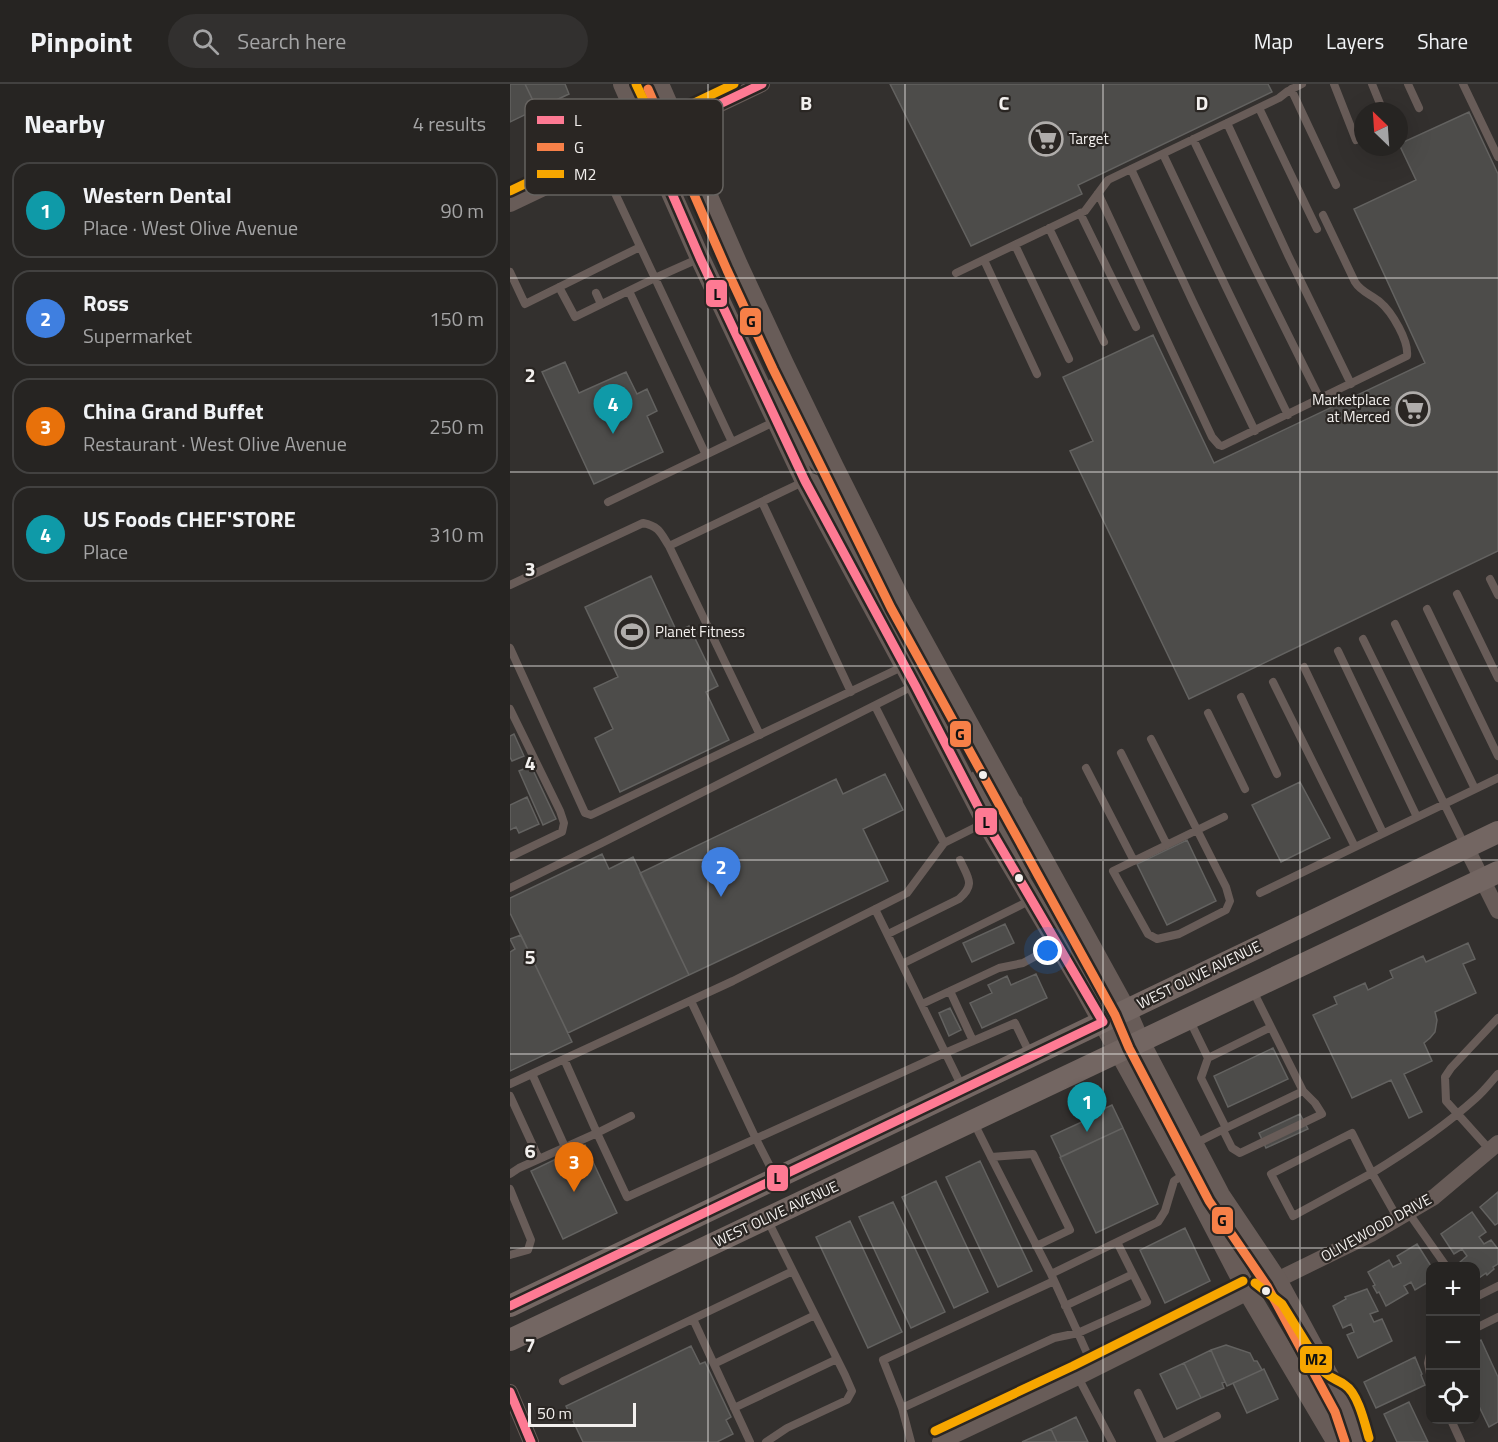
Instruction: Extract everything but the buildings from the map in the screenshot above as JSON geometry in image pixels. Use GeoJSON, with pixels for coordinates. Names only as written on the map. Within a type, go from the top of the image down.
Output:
{"type":"FeatureCollection","features":[{"type":"Feature","properties":{"kind":"main road","name":"WEST OLIVE AVENUE"},"geometry":{"type":"LineString","coordinates":[[510,1306],[1498,832]]}},
{"type":"Feature","properties":{"kind":"main road","name":"WEST OLIVE AVENUE"},"geometry":{"type":"LineString","coordinates":[[510,1340],[1490,876]]}},
{"type":"Feature","properties":{"kind":"street"},"geometry":{"type":"LineString","coordinates":[[623,84],[630,99]]}},
{"type":"Feature","properties":{"kind":"street"},"geometry":{"type":"LineString","coordinates":[[659,84],[666,99]]}},
{"type":"Feature","properties":{"kind":"street"},"geometry":{"type":"LineString","coordinates":[[723,102],[762,84]]}},
{"type":"Feature","properties":{"kind":"street"},"geometry":{"type":"LineString","coordinates":[[510,204],[529,195]]}},
{"type":"Feature","properties":{"kind":"street"},"geometry":{"type":"LineString","coordinates":[[673,195],[749,361],[783,418],[813,457],[824,467],[834,467]]}},
{"type":"Feature","properties":{"kind":"street"},"geometry":{"type":"LineString","coordinates":[[708,195],[784,364],[902,603],[1126,1010],[1140,1042],[1220,1195],[1277,1280],[1346,1407],[1358,1442]]}},
{"type":"Feature","properties":{"kind":"street"},"geometry":{"type":"LineString","coordinates":[[783,418],[805,481],[986,822],[1103,1022],[1248,1292],[1338,1442]]}},
{"type":"Feature","properties":{"kind":"street"},"geometry":{"type":"LineString","coordinates":[[805,481],[818,486],[834,501],[878,582],[886,593],[902,603]]}},
{"type":"Feature","properties":{"kind":"street"},"geometry":{"type":"LineString","coordinates":[[919,694],[941,715],[988,799],[997,806],[1013,803]]}},
{"type":"Feature","properties":{"kind":"street"},"geometry":{"type":"LineString","coordinates":[[986,822],[997,822],[1006,827],[1038,870],[1053,879]]}},
{"type":"Feature","properties":{"kind":"street"},"geometry":{"type":"LineString","coordinates":[[1466,847],[1490,876],[1498,911]]}},
{"type":"Feature","properties":{"kind":"street","name":"OLIVEWOOD DRIVE"},"geometry":{"type":"LineString","coordinates":[[1277,1280],[1371,1234],[1434,1197],[1494,1147]]}},
{"type":"Feature","properties":{"kind":"street"},"geometry":{"type":"LineString","coordinates":[[1208,1215],[1222,1225],[1258,1278],[1277,1280]]}},
{"type":"Feature","properties":{"kind":"street"},"geometry":{"type":"LineString","coordinates":[[1248,1292],[1272,1311],[1315,1380],[1326,1390],[1339,1395]]}},
{"type":"Feature","properties":{"kind":"street"},"geometry":{"type":"LineString","coordinates":[[940,1442],[1078,1377],[1248,1292]]}},
{"type":"Feature","properties":{"kind":"street"},"geometry":{"type":"LineString","coordinates":[[510,1392],[531,1442]]}},
{"type":"Feature","properties":{"kind":"lane"},"geometry":{"type":"LineString","coordinates":[[1280,84],[1288,92],[1336,185]]}},
{"type":"Feature","properties":{"kind":"lane"},"geometry":{"type":"LineString","coordinates":[[956,273],[1085,211],[1108,180],[1259,108],[1302,84]]}},
{"type":"Feature","properties":{"kind":"lane"},"geometry":{"type":"LineString","coordinates":[[1334,84],[1354,135]]}},
{"type":"Feature","properties":{"kind":"lane"},"geometry":{"type":"LineString","coordinates":[[1372,84],[1379,102]]}},
{"type":"Feature","properties":{"kind":"lane"},"geometry":{"type":"LineString","coordinates":[[1408,84],[1419,108]]}},
{"type":"Feature","properties":{"kind":"lane"},"geometry":{"type":"LineString","coordinates":[[1463,84],[1498,155]]}},
{"type":"Feature","properties":{"kind":"lane"},"geometry":{"type":"LineString","coordinates":[[1259,108],[1317,229]]}},
{"type":"Feature","properties":{"kind":"lane"},"geometry":{"type":"LineString","coordinates":[[1227,123],[1288,255],[1352,384]]}},
{"type":"Feature","properties":{"kind":"lane"},"geometry":{"type":"LineString","coordinates":[[1193,139],[1320,399]]}},
{"type":"Feature","properties":{"kind":"lane"},"geometry":{"type":"LineString","coordinates":[[1163,154],[1288,415]]}},
{"type":"Feature","properties":{"kind":"lane"},"geometry":{"type":"LineString","coordinates":[[1131,169],[1255,431]]}},
{"type":"Feature","properties":{"kind":"lane"},"geometry":{"type":"LineString","coordinates":[[1098,193],[1215,442],[1222,446],[1407,356],[1408,349],[1388,310],[1378,300],[1359,289],[1323,215]]}},
{"type":"Feature","properties":{"kind":"lane"},"geometry":{"type":"LineString","coordinates":[[616,195],[732,442]]}},
{"type":"Feature","properties":{"kind":"lane"},"geometry":{"type":"LineString","coordinates":[[1080,213],[1136,327]]}},
{"type":"Feature","properties":{"kind":"lane"},"geometry":{"type":"LineString","coordinates":[[1049,228],[1104,342]]}},
{"type":"Feature","properties":{"kind":"lane"},"geometry":{"type":"LineString","coordinates":[[1015,244],[1069,359]]}},
{"type":"Feature","properties":{"kind":"lane"},"geometry":{"type":"LineString","coordinates":[[510,272],[525,304],[623,260],[640,247]]}},
{"type":"Feature","properties":{"kind":"lane"},"geometry":{"type":"LineString","coordinates":[[560,287],[575,317],[700,258]]}},
{"type":"Feature","properties":{"kind":"lane"},"geometry":{"type":"LineString","coordinates":[[984,260],[1037,374]]}},
{"type":"Feature","properties":{"kind":"lane"},"geometry":{"type":"LineString","coordinates":[[631,278],[632,289],[706,455]]}},
{"type":"Feature","properties":{"kind":"lane"},"geometry":{"type":"LineString","coordinates":[[614,286],[618,296]]}},
{"type":"Feature","properties":{"kind":"lane"},"geometry":{"type":"LineString","coordinates":[[596,294],[601,304]]}},
{"type":"Feature","properties":{"kind":"lane"},"geometry":{"type":"LineString","coordinates":[[608,502],[783,418]]}},
{"type":"Feature","properties":{"kind":"lane"},"geometry":{"type":"LineString","coordinates":[[669,546],[805,481]]}},
{"type":"Feature","properties":{"kind":"lane"},"geometry":{"type":"LineString","coordinates":[[762,502],[851,692]]}},
{"type":"Feature","properties":{"kind":"lane"},"geometry":{"type":"LineString","coordinates":[[510,585],[643,523],[654,525],[669,546],[760,735]]}},
{"type":"Feature","properties":{"kind":"lane"},"geometry":{"type":"LineString","coordinates":[[1490,579],[1498,596]]}},
{"type":"Feature","properties":{"kind":"lane"},"geometry":{"type":"LineString","coordinates":[[1457,594],[1498,678]]}},
{"type":"Feature","properties":{"kind":"lane"},"geometry":{"type":"LineString","coordinates":[[1426,609],[1498,756]]}},
{"type":"Feature","properties":{"kind":"lane"},"geometry":{"type":"LineString","coordinates":[[1395,624],[1475,789]]}},
{"type":"Feature","properties":{"kind":"lane"},"geometry":{"type":"LineString","coordinates":[[1364,639],[1466,847]]}},
{"type":"Feature","properties":{"kind":"lane"},"geometry":{"type":"LineString","coordinates":[[510,648],[585,813],[591,815],[904,666]]}},
{"type":"Feature","properties":{"kind":"lane"},"geometry":{"type":"LineString","coordinates":[[1338,651],[1417,817]]}},
{"type":"Feature","properties":{"kind":"lane"},"geometry":{"type":"LineString","coordinates":[[1304,667],[1383,833]]}},
{"type":"Feature","properties":{"kind":"lane"},"geometry":{"type":"LineString","coordinates":[[1274,682],[1355,847]]}},
{"type":"Feature","properties":{"kind":"lane"},"geometry":{"type":"LineString","coordinates":[[510,888],[875,706],[919,694]]}},
{"type":"Feature","properties":{"kind":"lane"},"geometry":{"type":"LineString","coordinates":[[1241,697],[1277,774]]}},
{"type":"Feature","properties":{"kind":"lane"},"geometry":{"type":"LineString","coordinates":[[875,706],[944,843]]}},
{"type":"Feature","properties":{"kind":"lane"},"geometry":{"type":"LineString","coordinates":[[510,709],[560,811],[564,824],[562,832],[510,857]]}},
{"type":"Feature","properties":{"kind":"lane"},"geometry":{"type":"LineString","coordinates":[[1208,713],[1245,789]]}},
{"type":"Feature","properties":{"kind":"lane"},"geometry":{"type":"LineString","coordinates":[[1151,740],[1198,830],[1226,886],[1230,902],[1226,910],[1179,934],[1156,939],[1148,934],[1113,871],[1198,830],[1224,817]]}},
{"type":"Feature","properties":{"kind":"lane"},"geometry":{"type":"LineString","coordinates":[[1121,753],[1167,845]]}},
{"type":"Feature","properties":{"kind":"lane"},"geometry":{"type":"LineString","coordinates":[[1086,768],[1134,861]]}},
{"type":"Feature","properties":{"kind":"lane"},"geometry":{"type":"LineString","coordinates":[[1260,893],[1498,778]]}},
{"type":"Feature","properties":{"kind":"lane"},"geometry":{"type":"LineString","coordinates":[[510,1084],[691,1001],[907,893],[944,843],[986,822]]}},
{"type":"Feature","properties":{"kind":"lane"},"geometry":{"type":"LineString","coordinates":[[888,934],[959,899],[968,892],[970,882],[960,860]]}},
{"type":"Feature","properties":{"kind":"lane"},"geometry":{"type":"LineString","coordinates":[[902,964],[1032,900]]}},
{"type":"Feature","properties":{"kind":"lane"},"geometry":{"type":"LineString","coordinates":[[876,909],[963,1089]]}},
{"type":"Feature","properties":{"kind":"lane"},"geometry":{"type":"LineString","coordinates":[[922,1004],[999,968],[1023,963],[1058,944]]}},
{"type":"Feature","properties":{"kind":"lane"},"geometry":{"type":"LineString","coordinates":[[1252,988],[1303,1091],[1322,1114],[1240,1153],[1232,1148],[1201,1078],[1208,1058],[1271,1027]]}},
{"type":"Feature","properties":{"kind":"lane"},"geometry":{"type":"LineString","coordinates":[[950,991],[973,1041]]}},
{"type":"Feature","properties":{"kind":"lane"},"geometry":{"type":"LineString","coordinates":[[691,1001],[776,1178]]}},
{"type":"Feature","properties":{"kind":"lane"},"geometry":{"type":"LineString","coordinates":[[1189,1018],[1208,1058]]}},
{"type":"Feature","properties":{"kind":"lane"},"geometry":{"type":"LineString","coordinates":[[1494,1147],[1446,1101],[1445,1077],[1498,1018]]}},
{"type":"Feature","properties":{"kind":"lane"},"geometry":{"type":"LineString","coordinates":[[564,1059],[627,1197],[1015,1023],[1032,1057]]}},
{"type":"Feature","properties":{"kind":"lane"},"geometry":{"type":"LineString","coordinates":[[532,1074],[565,1147]]}},
{"type":"Feature","properties":{"kind":"lane"},"geometry":{"type":"LineString","coordinates":[[1443,1262],[1403,1216],[1372,1173],[1352,1133],[1271,1174],[1293,1216],[1372,1173],[1408,1151],[1477,1097],[1498,1074]]}},
{"type":"Feature","properties":{"kind":"lane"},"geometry":{"type":"LineString","coordinates":[[1194,1144],[1303,1091]]}},
{"type":"Feature","properties":{"kind":"lane"},"geometry":{"type":"LineString","coordinates":[[510,1096],[539,1159]]}},
{"type":"Feature","properties":{"kind":"lane"},"geometry":{"type":"LineString","coordinates":[[510,1174],[631,1116]]}},
{"type":"Feature","properties":{"kind":"lane"},"geometry":{"type":"LineString","coordinates":[[974,1121],[1053,1278],[1094,1369]]}},
{"type":"Feature","properties":{"kind":"lane"},"geometry":{"type":"LineString","coordinates":[[991,1157],[1033,1154],[1070,1230],[1036,1246]]}},
{"type":"Feature","properties":{"kind":"lane"},"geometry":{"type":"LineString","coordinates":[[912,1442],[902,1408],[883,1360],[1053,1278],[1158,1222],[1165,1211],[1174,1181],[1186,1173]]}},
{"type":"Feature","properties":{"kind":"lane"},"geometry":{"type":"LineString","coordinates":[[510,1189],[531,1240],[528,1250],[510,1255]]}},
{"type":"Feature","properties":{"kind":"lane"},"geometry":{"type":"LineString","coordinates":[[766,1442],[787,1428],[847,1400],[852,1391],[767,1219]]}},
{"type":"Feature","properties":{"kind":"lane"},"geometry":{"type":"LineString","coordinates":[[902,1408],[1054,1338],[1078,1334],[1147,1302],[1117,1242]]}},
{"type":"Feature","properties":{"kind":"lane"},"geometry":{"type":"LineString","coordinates":[[563,1381],[793,1271]]}},
{"type":"Feature","properties":{"kind":"lane"},"geometry":{"type":"LineString","coordinates":[[1065,1306],[1133,1274]]}},
{"type":"Feature","properties":{"kind":"lane"},"geometry":{"type":"LineString","coordinates":[[1480,1295],[1498,1286]]}},
{"type":"Feature","properties":{"kind":"lane"},"geometry":{"type":"LineString","coordinates":[[714,1364],[815,1315]]}},
{"type":"Feature","properties":{"kind":"lane"},"geometry":{"type":"LineString","coordinates":[[1480,1326],[1498,1317]]}},
{"type":"Feature","properties":{"kind":"lane"},"geometry":{"type":"LineString","coordinates":[[693,1319],[750,1442]]}},
{"type":"Feature","properties":{"kind":"lane"},"geometry":{"type":"LineString","coordinates":[[734,1408],[837,1359]]}},
{"type":"Feature","properties":{"kind":"lane"},"geometry":{"type":"LineString","coordinates":[[1078,1377],[1112,1442]]}},
{"type":"Feature","properties":{"kind":"lane"},"geometry":{"type":"LineString","coordinates":[[1138,1393],[1163,1442],[1218,1416]]}},
{"type":"Feature","properties":{"kind":"lane"},"geometry":{"type":"LineString","coordinates":[[1453,1424],[1461,1442]]}},
{"type":"Feature","properties":{"kind":"transit line","name":"M2"},"geometry":{"type":"LineString","coordinates":[[636,84],[643,99]]}},
{"type":"Feature","properties":{"kind":"transit line","name":"M2"},"geometry":{"type":"LineString","coordinates":[[703,99],[734,84]]}},
{"type":"Feature","properties":{"kind":"transit line","name":"L"},"geometry":{"type":"LineString","coordinates":[[723,102],[762,84]]}},
{"type":"Feature","properties":{"kind":"transit line","name":"G"},"geometry":{"type":"LineString","coordinates":[[648,89],[652,99]]}},
{"type":"Feature","properties":{"kind":"transit line","name":"M2"},"geometry":{"type":"LineString","coordinates":[[510,191],[525,184]]}},
{"type":"Feature","properties":{"kind":"transit line","name":"L"},"geometry":{"type":"LineString","coordinates":[[510,1306],[1103,1022],[986,822],[805,481],[673,195]]}},
{"type":"Feature","properties":{"kind":"transit line","name":"G"},"geometry":{"type":"LineString","coordinates":[[694,195],[773,369],[891,608],[1115,1015],[1129,1048],[1209,1201],[1267,1286],[1335,1412],[1345,1442]]}},
{"type":"Feature","properties":{"kind":"transit line","name":"M2"},"geometry":{"type":"LineString","coordinates":[[935,1431],[1073,1366],[1243,1281]]}},
{"type":"Feature","properties":{"kind":"transit line","name":"M2"},"geometry":{"type":"LineString","coordinates":[[1255,1283],[1282,1304],[1324,1372],[1350,1389],[1360,1409],[1369,1438]]}},
{"type":"Feature","properties":{"kind":"transit line","name":"L"},"geometry":{"type":"LineString","coordinates":[[510,1392],[531,1442]]}},
{"type":"Feature","properties":{"kind":"place","name":"Target"},"geometry":{"type":"Point","coordinates":[1046,139]}},
{"type":"Feature","properties":{"kind":"place","name":"Marketplace at Merced"},"geometry":{"type":"Point","coordinates":[1413,409]}},
{"type":"Feature","properties":{"kind":"place","name":"US Foods CHEF'STORE"},"geometry":{"type":"Point","coordinates":[613,434]}},
{"type":"Feature","properties":{"kind":"place","name":"Planet Fitness"},"geometry":{"type":"Point","coordinates":[632,632]}},
{"type":"Feature","properties":{"kind":"place","name":"Ross"},"geometry":{"type":"Point","coordinates":[721,897]}},
{"type":"Feature","properties":{"kind":"place","name":"Western Dental"},"geometry":{"type":"Point","coordinates":[1087,1132]}},
{"type":"Feature","properties":{"kind":"place","name":"China Grand Buffet"},"geometry":{"type":"Point","coordinates":[574,1192]}}]}
